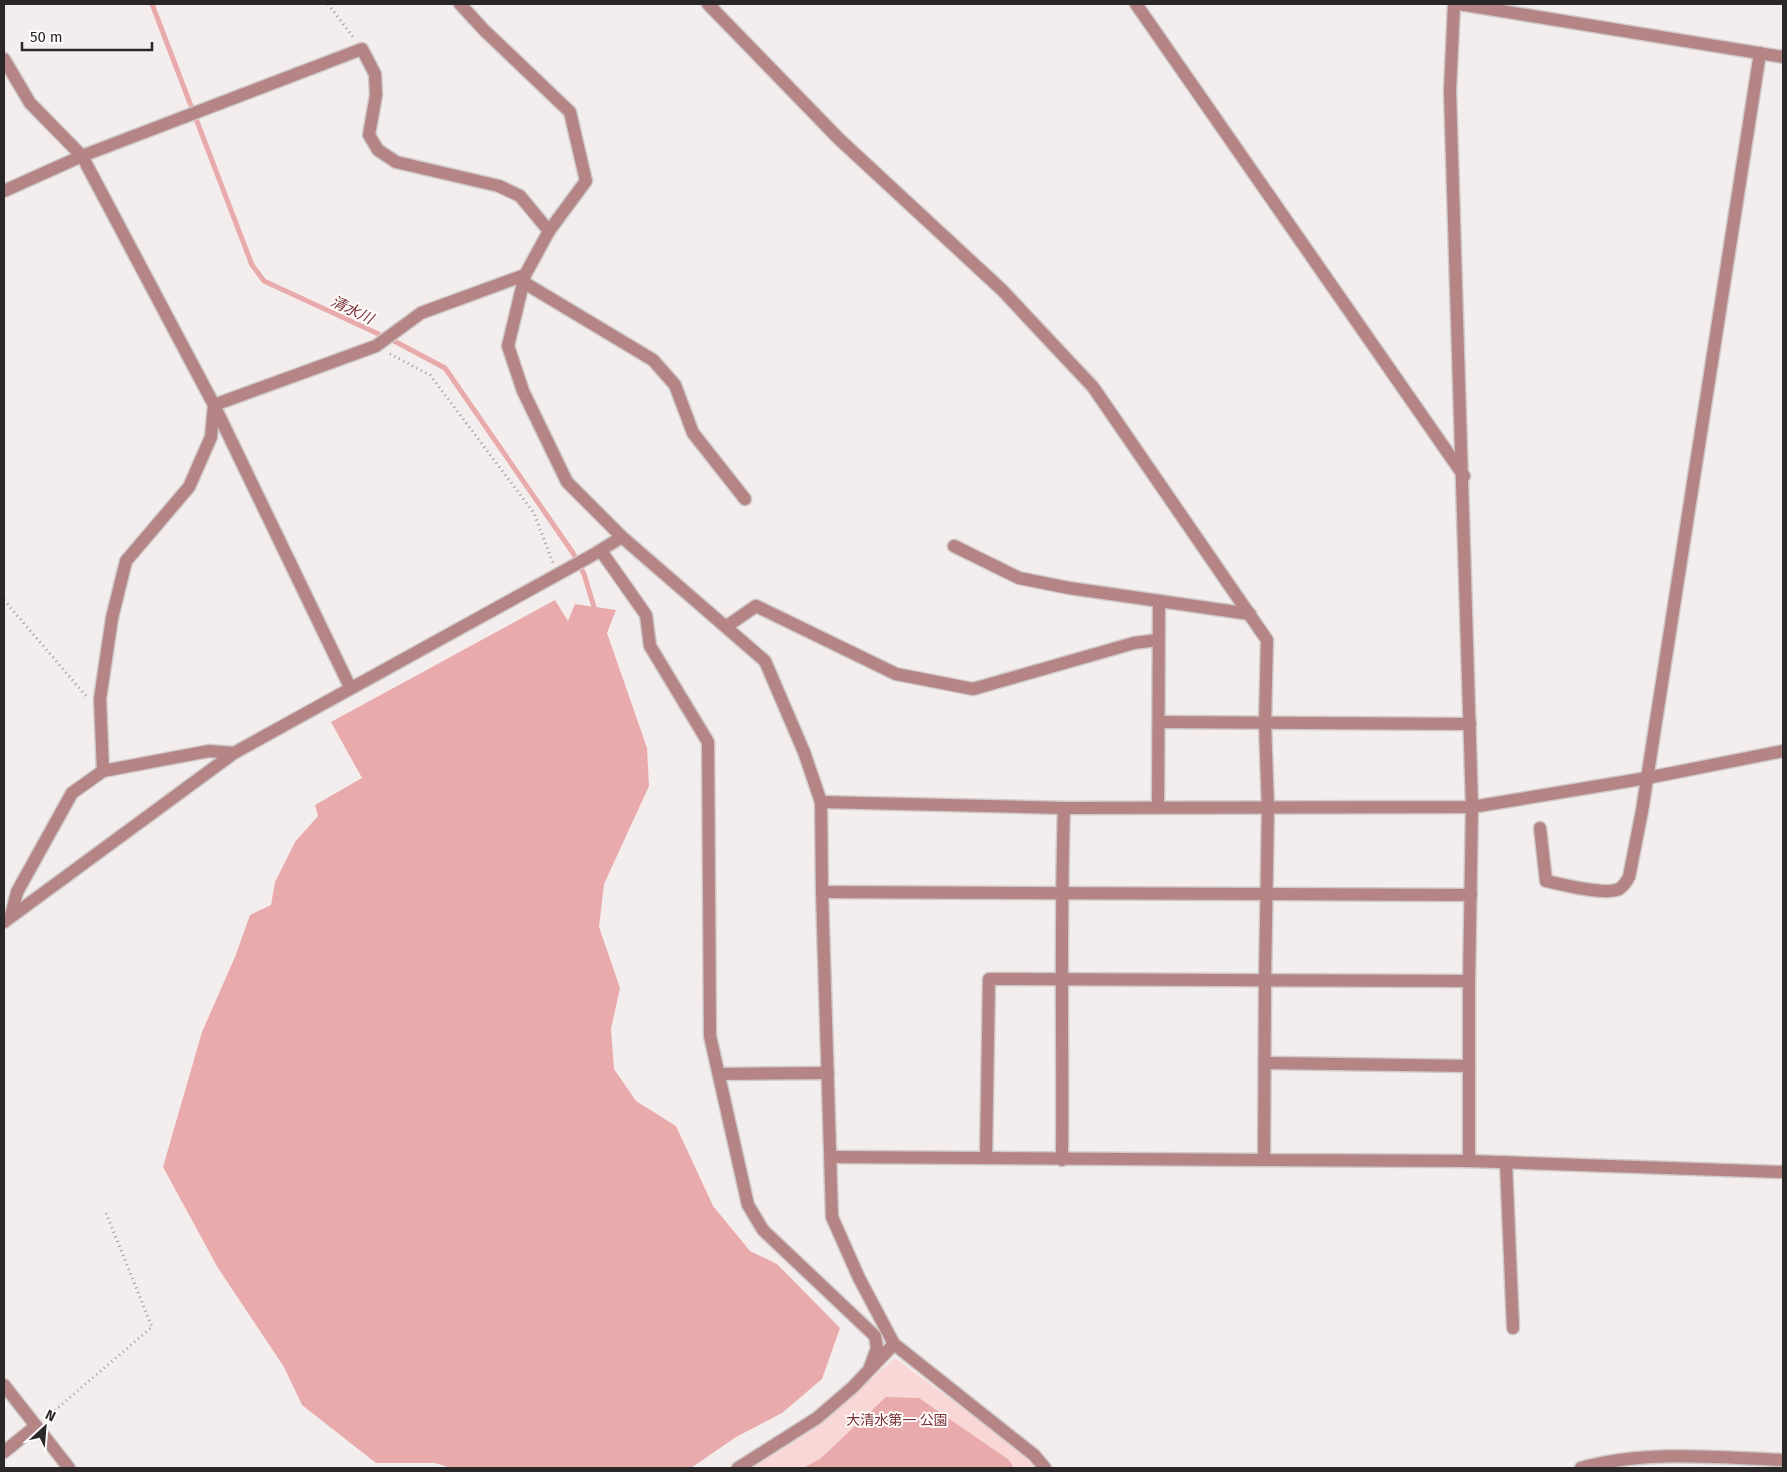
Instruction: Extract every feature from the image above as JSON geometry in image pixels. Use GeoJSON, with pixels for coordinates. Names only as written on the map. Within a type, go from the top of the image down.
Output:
{"type":"FeatureCollection","features":[{"type":"Feature","properties":{"kind":"street"},"geometry":{"type":"LineString","coordinates":[[460,4],[484,30],[570,112],[586,181],[549,231],[524,278],[508,346],[523,391],[567,482],[622,537],[765,661],[804,752],[821,802],[822,892],[832,1157],[832,1217],[859,1278],[894,1344],[1034,1455],[1046,1468]]}},
{"type":"Feature","properties":{"kind":"street"},"geometry":{"type":"LineString","coordinates":[[708,4],[839,139],[1002,290],[1093,388],[1268,640],[1264,1160]]}},
{"type":"Feature","properties":{"kind":"street"},"geometry":{"type":"LineString","coordinates":[[1136,4],[1464,476]]}},
{"type":"Feature","properties":{"kind":"street"},"geometry":{"type":"LineString","coordinates":[[1454,4],[1450,91],[1464,476],[1472,806],[1472,895],[1469,981],[1469,1161]]}},
{"type":"Feature","properties":{"kind":"street"},"geometry":{"type":"LineString","coordinates":[[1459,4],[1783,57]]}},
{"type":"Feature","properties":{"kind":"street"},"geometry":{"type":"LineString","coordinates":[[4,191],[82,156],[362,49],[374,74],[376,95],[369,135],[378,150],[396,162],[499,186],[520,196],[549,231]]}},
{"type":"Feature","properties":{"kind":"street"},"geometry":{"type":"LineString","coordinates":[[1540,828],[1546,881],[1616,890],[1624,885],[1629,877],[1647,778],[1760,53]]}},
{"type":"Feature","properties":{"kind":"street"},"geometry":{"type":"LineString","coordinates":[[4,59],[30,103],[82,156],[214,405],[350,687]]}},
{"type":"Feature","properties":{"kind":"street"},"geometry":{"type":"LineString","coordinates":[[214,405],[377,346],[421,313],[524,278]]}},
{"type":"Feature","properties":{"kind":"street"},"geometry":{"type":"LineString","coordinates":[[524,278],[653,360],[675,385],[692,433],[745,499]]}},
{"type":"Feature","properties":{"kind":"street"},"geometry":{"type":"LineString","coordinates":[[103,771],[100,699],[112,618],[126,561],[189,487],[211,437],[214,405]]}},
{"type":"Feature","properties":{"kind":"street"},"geometry":{"type":"LineString","coordinates":[[7,919],[234,753],[350,687],[596,554],[622,537]]}},
{"type":"Feature","properties":{"kind":"street"},"geometry":{"type":"LineString","coordinates":[[954,546],[1019,578],[1069,588],[1250,614]]}},
{"type":"Feature","properties":{"kind":"street"},"geometry":{"type":"LineString","coordinates":[[596,554],[646,615],[650,646],[708,742],[710,1036],[748,1205],[763,1230],[875,1336],[877,1348],[869,1370]]}},
{"type":"Feature","properties":{"kind":"street"},"geometry":{"type":"LineString","coordinates":[[1158,806],[1159,601]]}},
{"type":"Feature","properties":{"kind":"street"},"geometry":{"type":"LineString","coordinates":[[726,626],[756,606],[896,674],[973,690],[1072,663],[1134,643],[1158,640]]}},
{"type":"Feature","properties":{"kind":"street"},"geometry":{"type":"LineString","coordinates":[[1159,722],[1470,724]]}},
{"type":"Feature","properties":{"kind":"street"},"geometry":{"type":"LineString","coordinates":[[7,919],[17,892],[72,794],[103,771],[209,751],[234,753]]}},
{"type":"Feature","properties":{"kind":"street"},"geometry":{"type":"LineString","coordinates":[[821,802],[1064,808],[1158,806],[1268,808],[1472,806],[1647,778],[1783,751]]}},
{"type":"Feature","properties":{"kind":"street"},"geometry":{"type":"LineString","coordinates":[[1062,1160],[1063,979],[1061,893],[1064,808]]}},
{"type":"Feature","properties":{"kind":"street"},"geometry":{"type":"LineString","coordinates":[[822,892],[1472,895]]}},
{"type":"Feature","properties":{"kind":"street"},"geometry":{"type":"LineString","coordinates":[[986,1158],[989,979],[1469,981]]}},
{"type":"Feature","properties":{"kind":"street"},"geometry":{"type":"LineString","coordinates":[[1265,1063],[1469,1066]]}},
{"type":"Feature","properties":{"kind":"street"},"geometry":{"type":"LineString","coordinates":[[719,1074],[828,1073]]}},
{"type":"Feature","properties":{"kind":"street"},"geometry":{"type":"LineString","coordinates":[[832,1157],[1062,1160],[1469,1161],[1783,1172]]}},
{"type":"Feature","properties":{"kind":"street"},"geometry":{"type":"LineString","coordinates":[[1506,1162],[1513,1328]]}},
{"type":"Feature","properties":{"kind":"street"},"geometry":{"type":"LineString","coordinates":[[738,1468],[817,1418],[894,1344]]}},
{"type":"Feature","properties":{"kind":"street"},"geometry":{"type":"LineString","coordinates":[[4,1385],[69,1468]]}},
{"type":"Feature","properties":{"kind":"street"},"geometry":{"type":"LineString","coordinates":[[4,1452],[36,1426]]}},
{"type":"Feature","properties":{"kind":"street"},"geometry":{"type":"LineString","coordinates":[[1581,1468],[1634,1458],[1716,1457],[1783,1460]]}},
{"type":"Feature","properties":{"kind":"path"},"geometry":{"type":"LineString","coordinates":[[328,4],[362,49]]}},
{"type":"Feature","properties":{"kind":"path"},"geometry":{"type":"LineString","coordinates":[[377,346],[430,375],[534,513],[560,574]]}},
{"type":"Feature","properties":{"kind":"path"},"geometry":{"type":"LineString","coordinates":[[4,600],[87,697],[100,699]]}},
{"type":"Feature","properties":{"kind":"path"},"geometry":{"type":"LineString","coordinates":[[36,1426],[152,1327],[106,1213]]}},
{"type":"Feature","properties":{"kind":"green space","name":"大清水第一 公園"},"geometry":{"type":"Polygon","coordinates":[[[895,1358],[1032,1459],[1041,1468],[752,1468],[814,1429],[895,1358]]]}},
{"type":"Feature","properties":{"kind":"shaded area"},"geometry":{"type":"Polygon","coordinates":[[[555,600],[568,621],[575,604],[616,610],[607,633],[647,748],[649,786],[604,884],[599,927],[620,988],[611,1029],[614,1069],[636,1101],[676,1126],[713,1206],[750,1251],[777,1264],[840,1328],[822,1379],[782,1413],[736,1437],[691,1468],[451,1468],[435,1463],[376,1463],[302,1405],[284,1367],[218,1268],[163,1167],[202,1032],[235,957],[250,915],[271,905],[275,882],[295,842],[318,816],[315,805],[362,778],[331,722],[555,600]]]}},
{"type":"Feature","properties":{"kind":"shaded area"},"geometry":{"type":"Polygon","coordinates":[[[886,1397],[919,1398],[1009,1460],[1014,1468],[803,1468],[820,1459],[886,1397]]]}},
{"type":"Feature","properties":{"kind":"waterway","name":"清水川"},"geometry":{"type":"LineString","coordinates":[[152,4],[252,265],[264,281],[398,343],[445,368],[573,553],[584,574],[594,607]]}}]}
